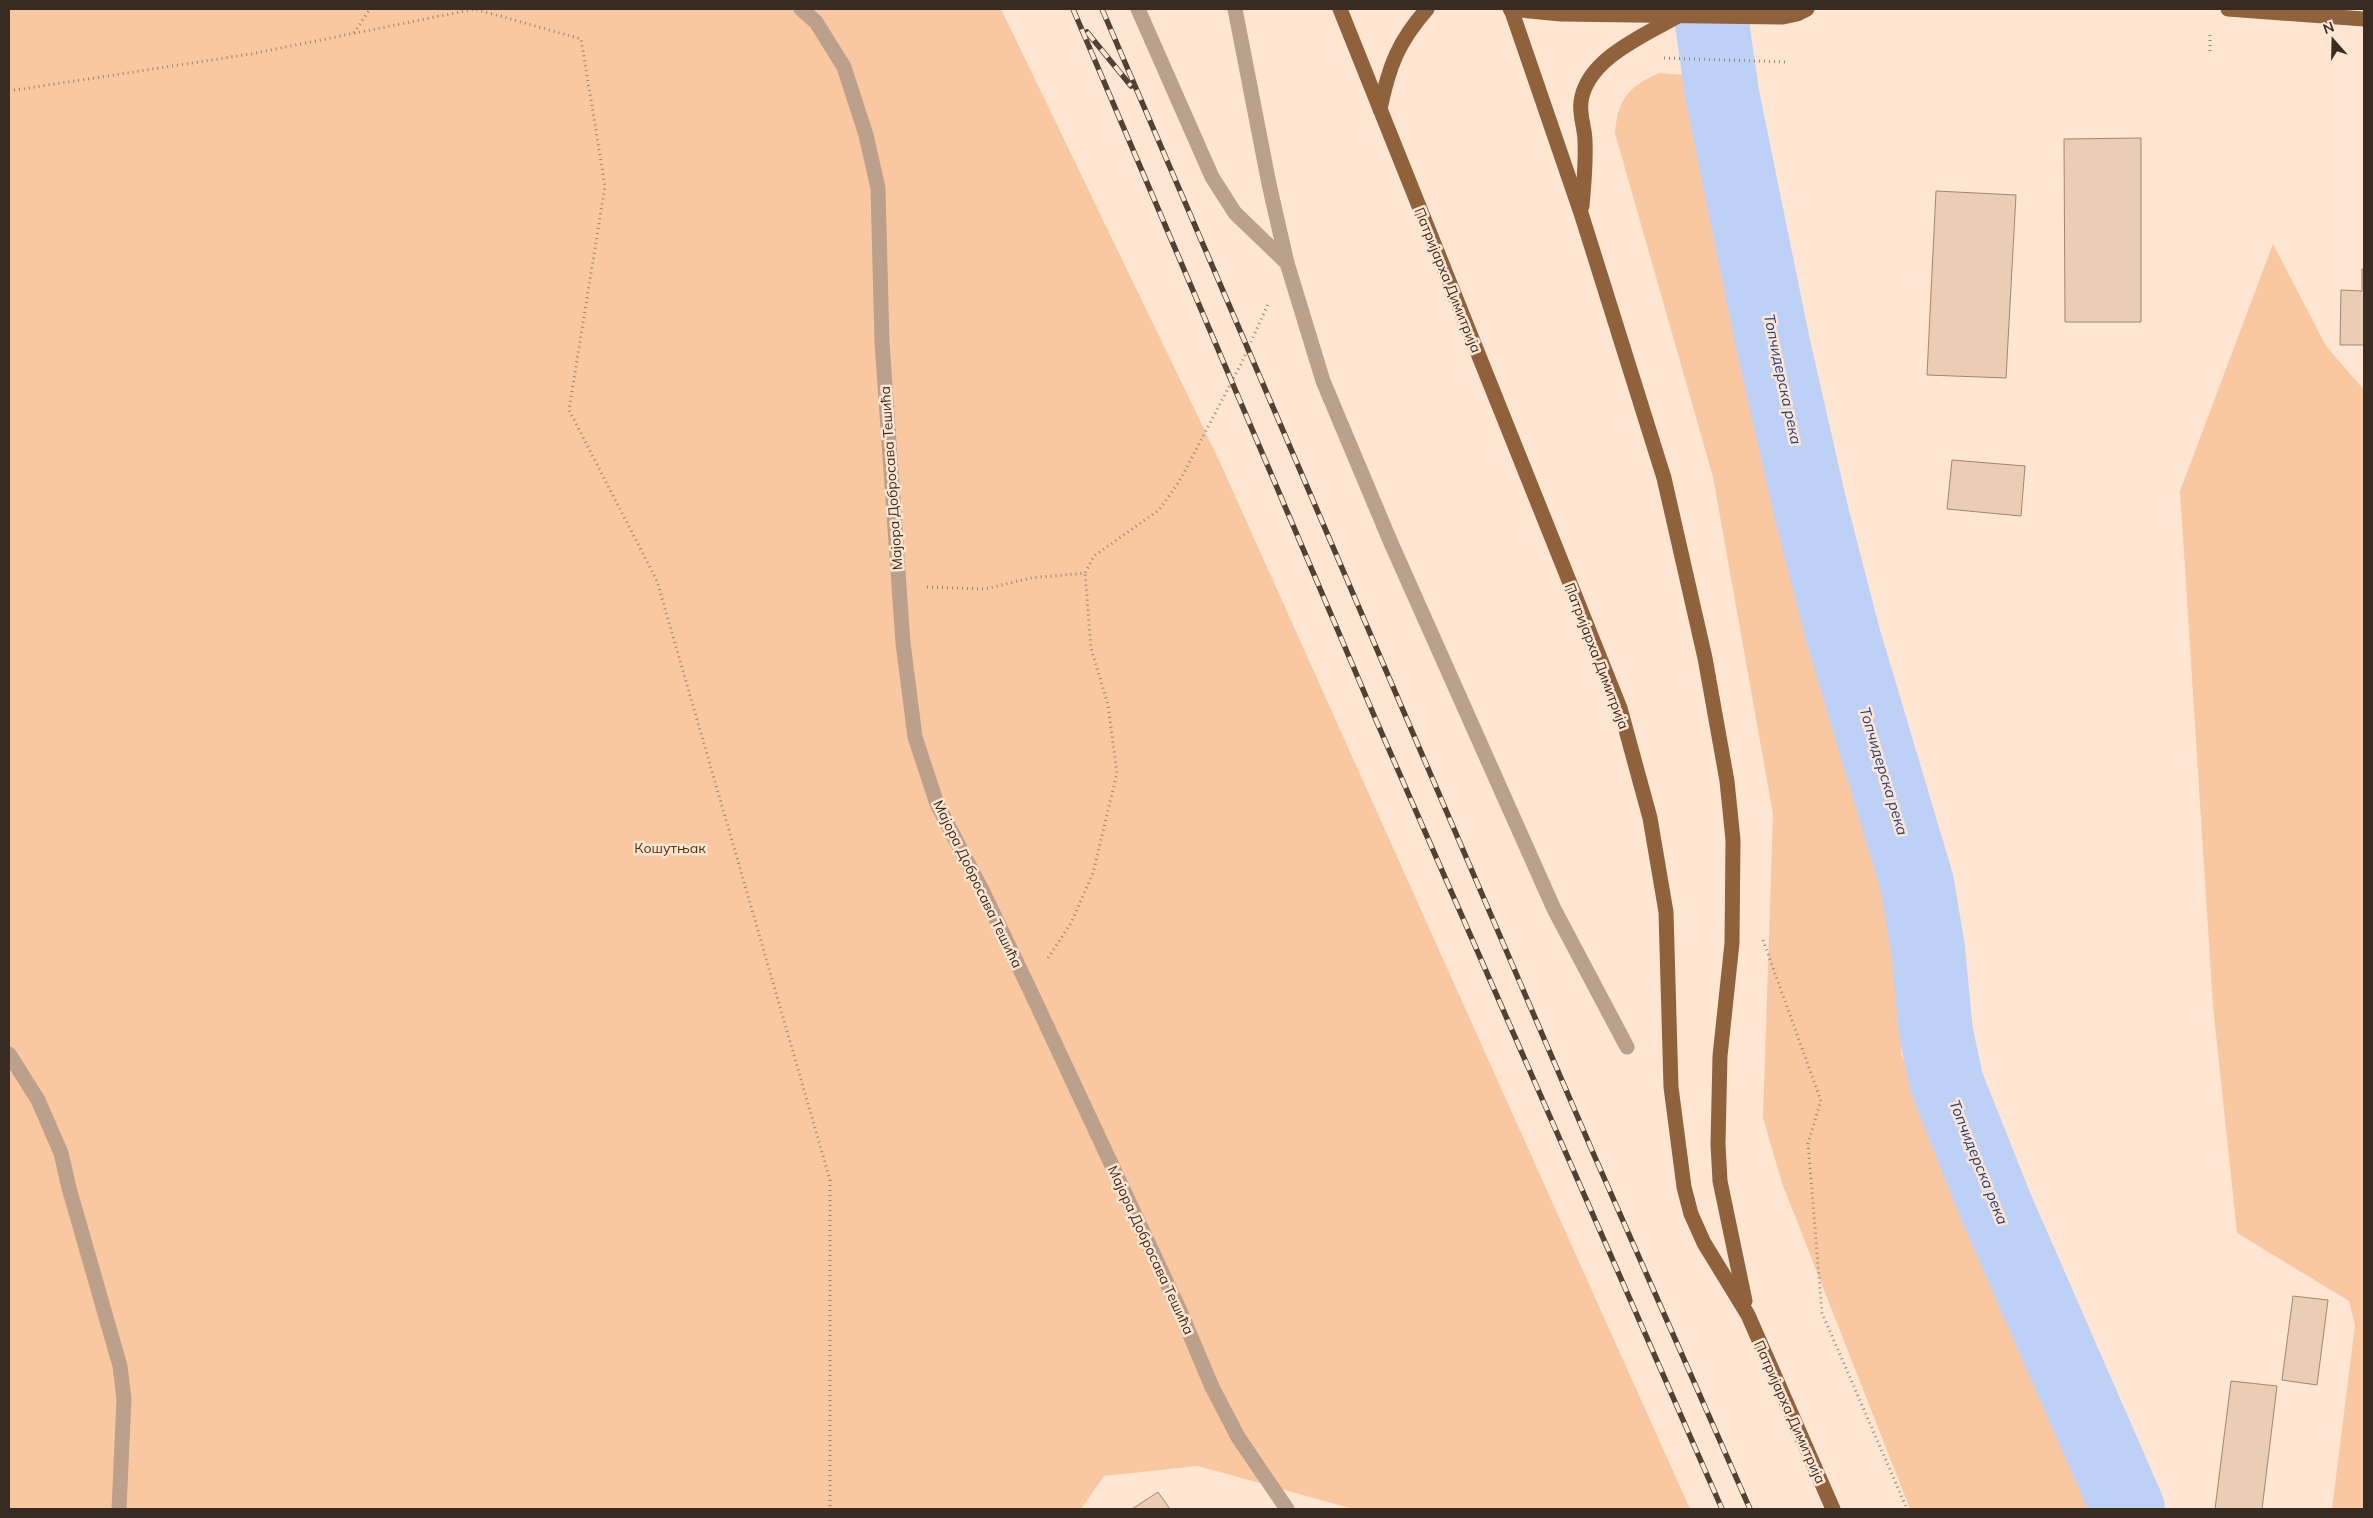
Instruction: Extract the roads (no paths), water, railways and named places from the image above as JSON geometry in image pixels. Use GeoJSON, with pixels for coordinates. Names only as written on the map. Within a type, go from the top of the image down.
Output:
{"type":"FeatureCollection","features":[{"type":"Feature","properties":{"kind":"main road"},"geometry":{"type":"LineString","coordinates":[[1380,108],[1393,59],[1411,26],[1427,9]]}},
{"type":"Feature","properties":{"kind":"main road"},"geometry":{"type":"LineString","coordinates":[[1511,9],[1560,14],[1782,17],[1797,14],[1807,9]]}},
{"type":"Feature","properties":{"kind":"main road","name":"Патријарха Димитрија"},"geometry":{"type":"LineString","coordinates":[[1511,9],[1581,212],[1664,478],[1705,658],[1732,810],[1732,943],[1720,1056],[1718,1144],[1720,1181],[1748,1314]]}},
{"type":"Feature","properties":{"kind":"main road"},"geometry":{"type":"LineString","coordinates":[[2228,9],[2364,19]]}},
{"type":"Feature","properties":{"kind":"main road","name":"Патријарха Димитрија"},"geometry":{"type":"LineString","coordinates":[[1342,14],[1620,708],[1650,818],[1666,912],[1671,1087],[1684,1187],[1691,1214],[1704,1243],[1748,1314],[1832,1509]]}},
{"type":"Feature","properties":{"kind":"main road"},"geometry":{"type":"LineString","coordinates":[[1581,212],[1585,138],[1581,103],[1586,83],[1607,58],[1622,47],[1685,15]]}},
{"type":"Feature","properties":{"kind":"street","name":"Мајора Добросава Тешића"},"geometry":{"type":"LineString","coordinates":[[801,9],[816,22],[844,66],[866,136],[878,188],[882,342],[899,586],[914,728],[937,804],[984,892],[1180,1311],[1212,1387],[1238,1437],[1287,1509]]}},
{"type":"Feature","properties":{"kind":"street"},"geometry":{"type":"LineString","coordinates":[[1138,9],[1212,177],[1235,213],[1287,263]]}},
{"type":"Feature","properties":{"kind":"street"},"geometry":{"type":"LineString","coordinates":[[1235,9],[1263,157],[1287,263],[1324,381],[1347,442],[1554,910],[1627,1047]]}},
{"type":"Feature","properties":{"kind":"street"},"geometry":{"type":"LineString","coordinates":[[9,1054],[38,1100],[61,1154],[120,1366],[124,1399],[119,1509]]}},
{"type":"Feature","properties":{"kind":"waterway","name":"Топчидерска река"},"geometry":{"type":"LineString","coordinates":[[1710,9],[1722,94],[1773,344],[1811,511],[1843,635],[1917,883],[1928,949],[1936,1033],[1947,1084],[1996,1207],[2128,1509]]}},
{"type":"Feature","properties":{"kind":"railway"},"geometry":{"type":"LineString","coordinates":[[1073,9],[1376,720],[1722,1509]]}},
{"type":"Feature","properties":{"kind":"railway"},"geometry":{"type":"LineString","coordinates":[[1102,9],[1594,1155],[1750,1509]]}},
{"type":"Feature","properties":{"kind":"railway"},"geometry":{"type":"LineString","coordinates":[[1087,32],[1131,86]]}},
{"type":"Feature","properties":{"kind":"park label","name":"Кошутњак"},"geometry":{"type":"Point","coordinates":[670,848]}}]}
